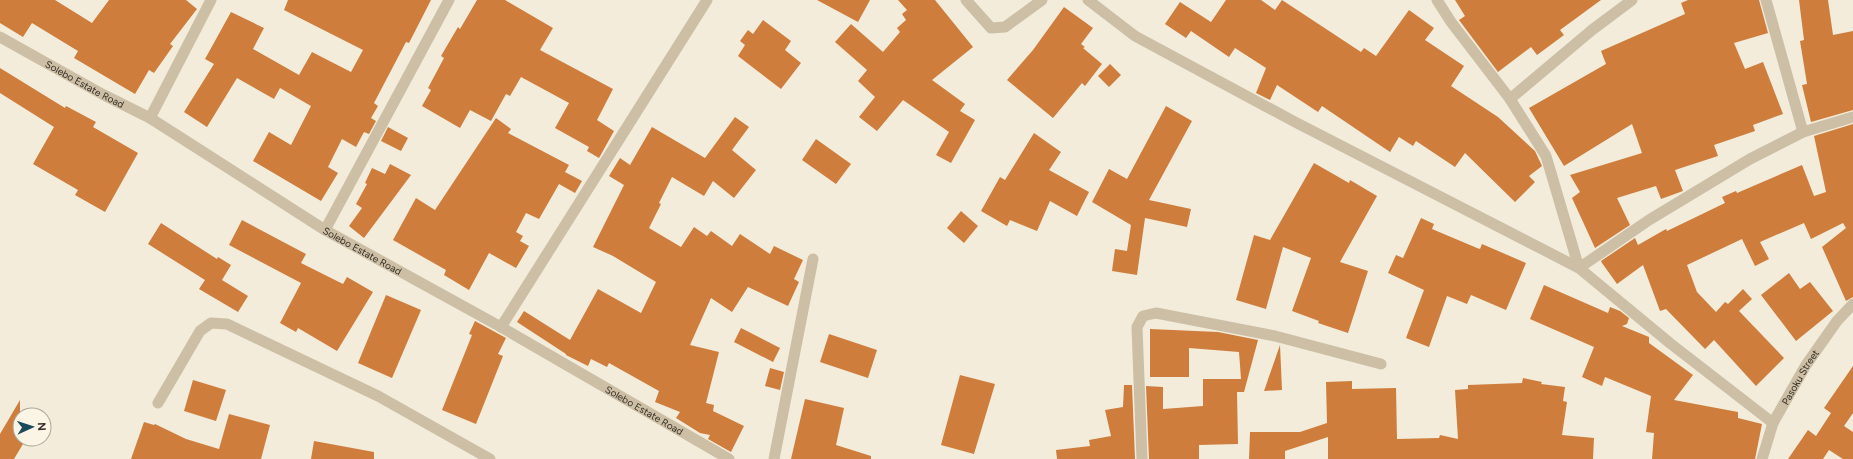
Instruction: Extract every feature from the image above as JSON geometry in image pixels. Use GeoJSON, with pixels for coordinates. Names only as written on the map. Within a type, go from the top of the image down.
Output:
{"type":"FeatureCollection","features":[{"type":"Feature","properties":{"kind":"street"},"geometry":{"type":"LineString","coordinates":[[150,118],[210,0]]}},
{"type":"Feature","properties":{"kind":"street"},"geometry":{"type":"LineString","coordinates":[[326,230],[449,0]]}},
{"type":"Feature","properties":{"kind":"street"},"geometry":{"type":"LineString","coordinates":[[501,327],[707,0]]}},
{"type":"Feature","properties":{"kind":"street"},"geometry":{"type":"LineString","coordinates":[[966,0],[991,28],[998,29],[1005,27],[1042,0]]}},
{"type":"Feature","properties":{"kind":"street"},"geometry":{"type":"LineString","coordinates":[[1088,0],[1142,39],[1294,122],[1578,268],[1670,344],[1773,423]]}},
{"type":"Feature","properties":{"kind":"street"},"geometry":{"type":"LineString","coordinates":[[1437,0],[1451,22],[1510,99],[1546,156],[1578,268]]}},
{"type":"Feature","properties":{"kind":"street"},"geometry":{"type":"LineString","coordinates":[[1510,99],[1592,30],[1632,0]]}},
{"type":"Feature","properties":{"kind":"street"},"geometry":{"type":"LineString","coordinates":[[1766,0],[1803,132]]}},
{"type":"Feature","properties":{"kind":"street","name":"Solebo Estate Road"},"geometry":{"type":"LineString","coordinates":[[0,37],[102,94],[150,118],[326,230],[501,327],[729,459]]}},
{"type":"Feature","properties":{"kind":"street"},"geometry":{"type":"LineString","coordinates":[[1578,268],[1649,220],[1750,159],[1803,132],[1853,117]]}},
{"type":"Feature","properties":{"kind":"street"},"geometry":{"type":"LineString","coordinates":[[774,459],[814,259]]}},
{"type":"Feature","properties":{"kind":"street","name":"Pasoku Street"},"geometry":{"type":"LineString","coordinates":[[1762,459],[1773,423],[1806,365],[1837,321],[1853,304]]}},
{"type":"Feature","properties":{"kind":"street"},"geometry":{"type":"LineString","coordinates":[[1142,459],[1137,327],[1143,316],[1156,313],[1275,336],[1380,364]]}},
{"type":"Feature","properties":{"kind":"street"},"geometry":{"type":"LineString","coordinates":[[158,403],[200,331],[211,323],[228,324],[378,396],[490,459]]}},
{"type":"Feature","properties":{"kind":"building"},"geometry":{"type":"Polygon","coordinates":[[[0,0],[55,0],[92,23],[109,0],[186,0],[197,9],[170,44],[173,46],[154,73],[149,70],[135,94],[74,58],[78,51],[32,23],[23,37],[0,23],[0,0]]]}},
{"type":"Feature","properties":{"kind":"building"},"geometry":{"type":"Polygon","coordinates":[[[288,0],[431,0],[409,43],[406,42],[374,103],[378,106],[371,118],[376,121],[369,134],[364,132],[356,147],[342,139],[328,167],[338,173],[321,201],[253,161],[269,132],[291,145],[311,106],[280,88],[274,99],[237,78],[207,127],[184,112],[214,64],[205,59],[231,12],[264,28],[253,49],[299,75],[312,52],[351,72],[363,50],[284,10],[288,0]]]}},
{"type":"Feature","properties":{"kind":"building"},"geometry":{"type":"Polygon","coordinates":[[[477,0],[505,0],[553,28],[540,50],[613,89],[597,120],[614,131],[599,158],[587,151],[589,147],[555,128],[569,103],[521,77],[510,96],[506,94],[491,121],[470,110],[460,128],[422,106],[431,90],[428,88],[444,58],[441,56],[458,27],[460,29],[477,0]]]}},
{"type":"Feature","properties":{"kind":"building"},"geometry":{"type":"Polygon","coordinates":[[[817,0],[870,0],[858,22],[817,0]]]}},
{"type":"Feature","properties":{"kind":"building"},"geometry":{"type":"Polygon","coordinates":[[[898,0],[935,0],[973,47],[932,80],[965,104],[960,111],[975,120],[951,163],[936,155],[949,132],[903,100],[877,131],[859,117],[875,97],[858,81],[867,70],[835,42],[851,24],[883,52],[900,32],[897,28],[906,20],[902,14],[907,10],[898,0]]]}},
{"type":"Feature","properties":{"kind":"building"},"geometry":{"type":"Polygon","coordinates":[[[1226,0],[1261,0],[1275,10],[1282,0],[1361,52],[1364,48],[1376,56],[1409,10],[1434,28],[1425,40],[1464,66],[1451,86],[1498,117],[1535,151],[1542,166],[1529,176],[1535,182],[1515,202],[1465,153],[1455,167],[1416,141],[1413,146],[1399,137],[1390,152],[1322,106],[1318,112],[1277,85],[1270,100],[1256,93],[1266,68],[1235,48],[1229,57],[1191,31],[1186,38],[1165,24],[1180,2],[1211,22],[1226,0]]]}},
{"type":"Feature","properties":{"kind":"building"},"geometry":{"type":"Polygon","coordinates":[[[1455,0],[1601,0],[1560,30],[1564,35],[1537,55],[1531,47],[1498,72],[1459,20],[1465,16],[1455,0]]]}},
{"type":"Feature","properties":{"kind":"building"},"geometry":{"type":"Polygon","coordinates":[[[1688,0],[1759,0],[1768,33],[1734,43],[1745,69],[1763,62],[1783,114],[1753,125],[1755,131],[1714,145],[1718,156],[1675,170],[1683,191],[1661,199],[1656,186],[1617,198],[1630,225],[1595,248],[1572,198],[1580,192],[1570,175],[1642,153],[1632,124],[1564,166],[1529,108],[1606,64],[1601,51],[1685,14],[1681,3],[1688,0]]]}},
{"type":"Feature","properties":{"kind":"building"},"geometry":{"type":"Polygon","coordinates":[[[1799,0],[1828,0],[1833,35],[1853,31],[1853,110],[1811,122],[1802,85],[1807,84],[1800,41],[1804,40],[1799,0]]]}},
{"type":"Feature","properties":{"kind":"building"},"geometry":{"type":"Polygon","coordinates":[[[1064,7],[1093,28],[1081,44],[1085,47],[1083,48],[1102,64],[1085,86],[1082,83],[1053,118],[1007,80],[1033,50],[1064,7]]]}},
{"type":"Feature","properties":{"kind":"building"},"geometry":{"type":"Polygon","coordinates":[[[763,20],[791,41],[785,50],[801,63],[781,89],[738,56],[745,45],[740,41],[748,30],[753,34],[763,20]]]}},
{"type":"Feature","properties":{"kind":"building"},"geometry":{"type":"Polygon","coordinates":[[[1110,64],[1121,75],[1109,87],[1098,76],[1110,64]]]}},
{"type":"Feature","properties":{"kind":"building"},"geometry":{"type":"Polygon","coordinates":[[[0,68],[65,108],[66,106],[96,122],[93,127],[138,153],[105,212],[75,195],[78,190],[33,164],[54,127],[0,93],[0,68]]]}},
{"type":"Feature","properties":{"kind":"building"},"geometry":{"type":"Polygon","coordinates":[[[1166,106],[1192,121],[1149,200],[1191,209],[1187,227],[1145,218],[1137,275],[1112,271],[1115,249],[1127,251],[1131,225],[1092,202],[1109,169],[1127,179],[1166,106]]]}},
{"type":"Feature","properties":{"kind":"building"},"geometry":{"type":"Polygon","coordinates":[[[735,117],[749,127],[732,150],[756,170],[734,198],[713,181],[704,196],[672,177],[649,228],[681,247],[694,227],[707,236],[711,231],[732,246],[740,234],[770,254],[774,246],[803,260],[794,279],[799,282],[788,306],[748,287],[732,312],[711,298],[690,345],[719,352],[706,403],[714,405],[713,411],[744,426],[731,452],[708,439],[710,435],[700,433],[676,418],[680,412],[655,402],[659,391],[609,363],[607,367],[591,359],[588,366],[566,355],[517,322],[524,311],[570,340],[598,289],[641,313],[656,282],[613,256],[593,247],[624,185],[609,176],[620,158],[630,165],[652,127],[705,158],[735,117]]]}},
{"type":"Feature","properties":{"kind":"building"},"geometry":{"type":"Polygon","coordinates":[[[496,118],[511,129],[508,133],[569,165],[565,172],[582,181],[575,193],[559,184],[539,219],[526,213],[516,232],[523,236],[520,241],[529,246],[516,268],[489,253],[469,290],[444,275],[446,270],[393,240],[416,198],[435,210],[496,118]]]}},
{"type":"Feature","properties":{"kind":"building"},"geometry":{"type":"Polygon","coordinates":[[[1853,124],[1853,297],[1846,301],[1822,247],[1846,228],[1843,223],[1811,239],[1804,223],[1760,242],[1769,259],[1755,266],[1742,239],[1687,265],[1697,292],[1716,312],[1725,302],[1728,304],[1743,289],[1752,299],[1739,311],[1784,358],[1756,386],[1714,340],[1705,349],[1666,309],[1660,311],[1643,265],[1617,284],[1602,263],[1601,261],[1635,238],[1638,245],[1666,229],[1667,231],[1725,203],[1722,197],[1736,191],[1737,193],[1802,165],[1814,196],[1826,192],[1814,136],[1853,124]]]}},
{"type":"Feature","properties":{"kind":"building"},"geometry":{"type":"Polygon","coordinates":[[[388,127],[408,138],[401,151],[381,141],[388,127]]]}},
{"type":"Feature","properties":{"kind":"building"},"geometry":{"type":"Polygon","coordinates":[[[1034,133],[1061,152],[1049,170],[1089,192],[1077,216],[1050,201],[1037,231],[1010,220],[1007,226],[981,211],[1000,177],[1005,180],[1034,133]]]}},
{"type":"Feature","properties":{"kind":"building"},"geometry":{"type":"Polygon","coordinates":[[[816,139],[851,164],[836,184],[802,160],[816,139]]]}},
{"type":"Feature","properties":{"kind":"building"},"geometry":{"type":"Polygon","coordinates":[[[1314,163],[1349,183],[1350,180],[1377,196],[1340,262],[1368,271],[1348,333],[1318,323],[1319,321],[1292,311],[1311,258],[1283,247],[1266,309],[1236,300],[1254,235],[1270,240],[1314,163]]]}},
{"type":"Feature","properties":{"kind":"building"},"geometry":{"type":"Polygon","coordinates":[[[390,164],[411,175],[364,238],[349,226],[362,208],[356,204],[367,184],[365,183],[372,168],[385,174],[390,164]]]}},
{"type":"Feature","properties":{"kind":"building"},"geometry":{"type":"Polygon","coordinates":[[[961,211],[978,226],[964,243],[947,228],[961,211]]]}},
{"type":"Feature","properties":{"kind":"building"},"geometry":{"type":"Polygon","coordinates":[[[1421,218],[1434,224],[1432,229],[1480,249],[1482,244],[1526,263],[1506,310],[1471,295],[1467,304],[1447,296],[1429,347],[1406,338],[1424,290],[1388,273],[1396,255],[1403,258],[1421,218]]]}},
{"type":"Feature","properties":{"kind":"building"},"geometry":{"type":"Polygon","coordinates":[[[242,220],[306,254],[301,263],[343,284],[347,277],[373,292],[337,351],[298,328],[296,332],[280,323],[301,283],[229,245],[242,220]]]}},
{"type":"Feature","properties":{"kind":"building"},"geometry":{"type":"Polygon","coordinates":[[[161,223],[217,259],[218,257],[231,265],[222,280],[248,296],[238,312],[199,289],[205,280],[148,244],[161,223]]]}},
{"type":"Feature","properties":{"kind":"building"},"geometry":{"type":"Polygon","coordinates":[[[1789,273],[1800,289],[1810,282],[1833,311],[1796,341],[1761,295],[1789,273]]]}},
{"type":"Feature","properties":{"kind":"building"},"geometry":{"type":"Polygon","coordinates":[[[1544,285],[1608,313],[1610,307],[1620,311],[1629,318],[1627,324],[1622,326],[1649,337],[1649,343],[1693,375],[1674,400],[1738,412],[1738,418],[1762,424],[1755,459],[1652,459],[1654,433],[1646,432],[1651,396],[1605,377],[1602,386],[1582,377],[1594,347],[1530,319],[1544,285]]]}},
{"type":"Feature","properties":{"kind":"building"},"geometry":{"type":"Polygon","coordinates":[[[386,295],[421,310],[392,378],[358,363],[386,295]]]}},
{"type":"Feature","properties":{"kind":"building"},"geometry":{"type":"Polygon","coordinates":[[[475,321],[506,338],[498,354],[503,356],[476,424],[442,410],[472,335],[469,334],[475,321]]]}},
{"type":"Feature","properties":{"kind":"building"},"geometry":{"type":"Polygon","coordinates":[[[741,328],[780,348],[773,362],[734,342],[741,328]]]}},
{"type":"Feature","properties":{"kind":"building"},"geometry":{"type":"Polygon","coordinates":[[[1150,329],[1218,332],[1258,340],[1244,392],[1237,392],[1238,444],[1199,445],[1199,459],[1149,459],[1146,386],[1163,387],[1163,409],[1203,406],[1203,379],[1241,379],[1239,352],[1189,348],[1189,377],[1150,377],[1150,329]]]}},
{"type":"Feature","properties":{"kind":"building"},"geometry":{"type":"Polygon","coordinates":[[[829,334],[877,350],[868,378],[820,362],[829,334]]]}},
{"type":"Feature","properties":{"kind":"building"},"geometry":{"type":"Polygon","coordinates":[[[1280,345],[1282,390],[1264,391],[1280,345]]]}},
{"type":"Feature","properties":{"kind":"building"},"geometry":{"type":"Polygon","coordinates":[[[1853,366],[1853,413],[1844,426],[1853,432],[1853,459],[1843,459],[1829,450],[1823,459],[1788,459],[1808,430],[1816,436],[1831,413],[1824,408],[1853,366]]]}},
{"type":"Feature","properties":{"kind":"building"},"geometry":{"type":"Polygon","coordinates":[[[770,368],[784,372],[780,390],[765,386],[770,368]]]}},
{"type":"Feature","properties":{"kind":"building"},"geometry":{"type":"Polygon","coordinates":[[[960,375],[995,384],[974,454],[941,445],[960,375]]]}},
{"type":"Feature","properties":{"kind":"building"},"geometry":{"type":"Polygon","coordinates":[[[1523,378],[1542,382],[1541,384],[1565,387],[1563,401],[1567,402],[1562,435],[1594,438],[1593,459],[1328,459],[1328,437],[1285,451],[1285,459],[1249,459],[1250,432],[1300,432],[1327,423],[1326,382],[1352,381],[1352,389],[1396,388],[1397,439],[1439,438],[1440,435],[1458,439],[1455,390],[1468,389],[1468,385],[1522,383],[1523,378]]]}},
{"type":"Feature","properties":{"kind":"building"},"geometry":{"type":"Polygon","coordinates":[[[193,380],[226,390],[216,421],[184,411],[193,380]]]}},
{"type":"Feature","properties":{"kind":"building"},"geometry":{"type":"Polygon","coordinates":[[[1124,385],[1132,385],[1135,459],[1057,459],[1056,450],[1090,446],[1089,440],[1111,436],[1105,410],[1123,407],[1124,385]]]}},
{"type":"Feature","properties":{"kind":"building"},"geometry":{"type":"Polygon","coordinates":[[[805,399],[844,408],[836,445],[871,456],[871,459],[791,459],[805,399]]]}},
{"type":"Feature","properties":{"kind":"building"},"geometry":{"type":"Polygon","coordinates":[[[20,400],[20,407],[16,407],[20,400]]]}},
{"type":"Feature","properties":{"kind":"building"},"geometry":{"type":"Polygon","coordinates":[[[12,414],[12,447],[21,447],[14,459],[0,459],[0,434],[12,414]]]}},
{"type":"Feature","properties":{"kind":"building"},"geometry":{"type":"Polygon","coordinates":[[[229,414],[270,425],[261,459],[131,459],[144,422],[155,424],[186,439],[219,449],[229,414]]]}},
{"type":"Feature","properties":{"kind":"building"},"geometry":{"type":"Polygon","coordinates":[[[314,441],[374,452],[374,459],[311,459],[314,441]]]}}]}
